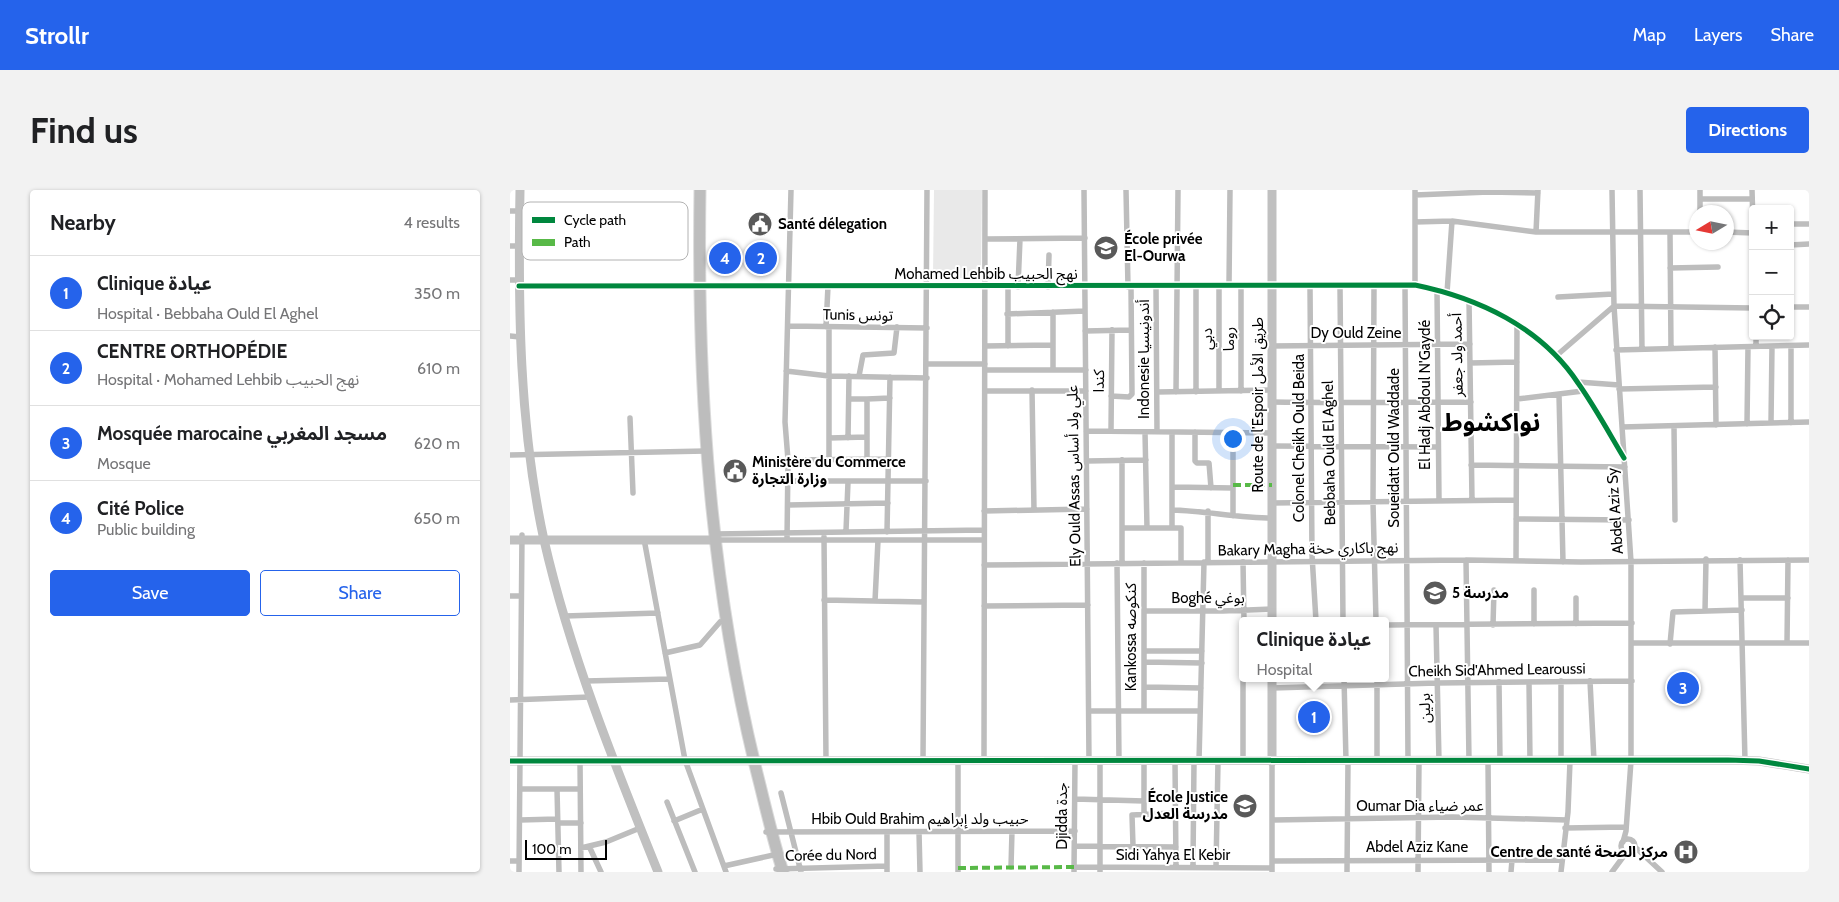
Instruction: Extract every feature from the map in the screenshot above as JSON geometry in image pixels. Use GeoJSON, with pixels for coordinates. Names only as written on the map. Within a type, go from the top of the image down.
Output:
{"type":"FeatureCollection","features":[{"type":"Feature","properties":{"kind":"highway"},"geometry":{"type":"LineString","coordinates":[[693,190],[696,286]]}},
{"type":"Feature","properties":{"kind":"highway"},"geometry":{"type":"LineString","coordinates":[[700,190],[695,373],[720,622],[751,760],[779,870]]}},
{"type":"Feature","properties":{"kind":"highway"},"geometry":{"type":"LineString","coordinates":[[711,537],[734,674],[751,760]]}},
{"type":"Feature","properties":{"kind":"street"},"geometry":{"type":"LineString","coordinates":[[520,190],[515,211],[515,336],[530,455],[544,538],[565,616],[590,697],[658,872]]}},
{"type":"Feature","properties":{"kind":"street"},"geometry":{"type":"LineString","coordinates":[[787,540],[788,460],[785,422],[789,326],[791,190]]}},
{"type":"Feature","properties":{"kind":"street"},"geometry":{"type":"LineString","coordinates":[[923,760],[928,190]]}},
{"type":"Feature","properties":{"kind":"street"},"geometry":{"type":"LineString","coordinates":[[984,760],[985,190]]}},
{"type":"Feature","properties":{"kind":"street","name":"Ely Ould Assas علي ولد أساس"},"geometry":{"type":"LineString","coordinates":[[1084,190],[1089,761]]}},
{"type":"Feature","properties":{"kind":"street"},"geometry":{"type":"LineString","coordinates":[[1111,396],[1129,398],[1132,394],[1132,330],[1126,190]]}},
{"type":"Feature","properties":{"kind":"street"},"geometry":{"type":"LineString","coordinates":[[1176,392],[1175,286],[1178,190]]}},
{"type":"Feature","properties":{"kind":"street"},"geometry":{"type":"LineString","coordinates":[[1229,286],[1230,190]]}},
{"type":"Feature","properties":{"kind":"street","name":"Route de l’Espoir طريق الأمل"},"geometry":{"type":"LineString","coordinates":[[1272,190],[1272,617]]}},
{"type":"Feature","properties":{"kind":"street","name":"Abdel Aziz Sy"},"geometry":{"type":"LineString","coordinates":[[1612,190],[1613,294],[1616,350],[1632,562],[1631,761],[1626,829],[1623,842]]}},
{"type":"Feature","properties":{"kind":"street"},"geometry":{"type":"LineString","coordinates":[[1640,190],[1642,349]]}},
{"type":"Feature","properties":{"kind":"street"},"geometry":{"type":"LineString","coordinates":[[1700,190],[1700,205]]}},
{"type":"Feature","properties":{"kind":"street"},"geometry":{"type":"LineString","coordinates":[[1752,190],[1752,205]]}},
{"type":"Feature","properties":{"kind":"street"},"geometry":{"type":"LineString","coordinates":[[1414,285],[1415,192],[1538,191],[1536,232]]}},
{"type":"Feature","properties":{"kind":"street"},"geometry":{"type":"LineString","coordinates":[[1700,199],[1752,199]]}},
{"type":"Feature","properties":{"kind":"street"},"geometry":{"type":"LineString","coordinates":[[1447,293],[1452,221]]}},
{"type":"Feature","properties":{"kind":"street"},"geometry":{"type":"LineString","coordinates":[[1415,222],[1452,221],[1536,232],[1689,232]]}},
{"type":"Feature","properties":{"kind":"street"},"geometry":{"type":"LineString","coordinates":[[1794,224],[1809,224]]}},
{"type":"Feature","properties":{"kind":"street"},"geometry":{"type":"LineString","coordinates":[[1670,232],[1671,348]]}},
{"type":"Feature","properties":{"kind":"street"},"geometry":{"type":"LineString","coordinates":[[1734,232],[1749,233]]}},
{"type":"Feature","properties":{"kind":"street"},"geometry":{"type":"LineString","coordinates":[[985,239],[1084,238]]}},
{"type":"Feature","properties":{"kind":"street"},"geometry":{"type":"LineString","coordinates":[[1018,287],[1020,239]]}},
{"type":"Feature","properties":{"kind":"street"},"geometry":{"type":"LineString","coordinates":[[1794,245],[1809,244]]}},
{"type":"Feature","properties":{"kind":"street"},"geometry":{"type":"LineString","coordinates":[[1048,287],[1049,256]]}},
{"type":"Feature","properties":{"kind":"street"},"geometry":{"type":"LineString","coordinates":[[1670,268],[1718,267]]}},
{"type":"Feature","properties":{"kind":"street","name":"Mohamed Lehbib نهج الحبيب"},"geometry":{"type":"LineString","coordinates":[[516,282],[696,286],[927,287],[1414,285],[1469,300],[1517,323],[1556,356],[1578,382],[1624,458]]}},
{"type":"Feature","properties":{"kind":"street","name":"Bebbaha Ould El Aghel"},"geometry":{"type":"LineString","coordinates":[[1340,285],[1343,617]]}},
{"type":"Feature","properties":{"kind":"street","name":"Soueidatt Ould Waddade"},"geometry":{"type":"LineString","coordinates":[[1405,285],[1408,762]]}},
{"type":"Feature","properties":{"kind":"street"},"geometry":{"type":"LineString","coordinates":[[828,286],[829,460]]}},
{"type":"Feature","properties":{"kind":"street","name":"Indonesie أندونيسيا"},"geometry":{"type":"LineString","coordinates":[[1156,286],[1157,432]]}},
{"type":"Feature","properties":{"kind":"street","name":"دبي"},"geometry":{"type":"LineString","coordinates":[[1219,286],[1219,391]]}},
{"type":"Feature","properties":{"kind":"street","name":"روما"},"geometry":{"type":"LineString","coordinates":[[1241,286],[1242,391]]}},
{"type":"Feature","properties":{"kind":"street","name":"Colonel Cheikh Ould Beida"},"geometry":{"type":"LineString","coordinates":[[1310,286],[1312,504],[1316,617]]}},
{"type":"Feature","properties":{"kind":"street"},"geometry":{"type":"LineString","coordinates":[[1374,286],[1375,401],[1373,503],[1376,617]]}},
{"type":"Feature","properties":{"kind":"street"},"geometry":{"type":"LineString","coordinates":[[1008,287],[1008,346]]}},
{"type":"Feature","properties":{"kind":"street"},"geometry":{"type":"LineString","coordinates":[[1196,287],[1196,392]]}},
{"type":"Feature","properties":{"kind":"street","name":"El Hadj Abdoul N'Gaydé"},"geometry":{"type":"LineString","coordinates":[[1437,290],[1439,501]]}},
{"type":"Feature","properties":{"kind":"street"},"geometry":{"type":"LineString","coordinates":[[1558,297],[1613,294]]}},
{"type":"Feature","properties":{"kind":"street","name":"أحمد ولد جعفر"},"geometry":{"type":"LineString","coordinates":[[1469,300],[1472,500]]}},
{"type":"Feature","properties":{"kind":"street"},"geometry":{"type":"LineString","coordinates":[[1556,356],[1614,306],[1749,308]]}},
{"type":"Feature","properties":{"kind":"street"},"geometry":{"type":"LineString","coordinates":[[1794,307],[1809,307]]}},
{"type":"Feature","properties":{"kind":"street"},"geometry":{"type":"LineString","coordinates":[[1007,314],[1085,311]]}},
{"type":"Feature","properties":{"kind":"street"},"geometry":{"type":"LineString","coordinates":[[1053,312],[1053,370]]}},
{"type":"Feature","properties":{"kind":"street"},"geometry":{"type":"LineString","coordinates":[[1516,560],[1517,323]]}},
{"type":"Feature","properties":{"kind":"street","name":"Tunis تونس"},"geometry":{"type":"LineString","coordinates":[[789,326],[927,328]]}},
{"type":"Feature","properties":{"kind":"street"},"geometry":{"type":"LineString","coordinates":[[859,376],[863,355],[894,353],[897,328]]}},
{"type":"Feature","properties":{"kind":"street","name":"كندا"},"geometry":{"type":"LineString","coordinates":[[1111,431],[1112,330]]}},
{"type":"Feature","properties":{"kind":"street"},"geometry":{"type":"LineString","coordinates":[[1085,331],[1132,330]]}},
{"type":"Feature","properties":{"kind":"street"},"geometry":{"type":"LineString","coordinates":[[1756,340],[1756,346]]}},
{"type":"Feature","properties":{"kind":"street","name":"Dy Ould Zeine"},"geometry":{"type":"LineString","coordinates":[[1271,346],[1470,344]]}},
{"type":"Feature","properties":{"kind":"street"},"geometry":{"type":"LineString","coordinates":[[985,346],[1053,345]]}},
{"type":"Feature","properties":{"kind":"street"},"geometry":{"type":"LineString","coordinates":[[1616,350],[1809,345]]}},
{"type":"Feature","properties":{"kind":"street"},"geometry":{"type":"LineString","coordinates":[[1771,423],[1772,346]]}},
{"type":"Feature","properties":{"kind":"street"},"geometry":{"type":"LineString","coordinates":[[1791,346],[1791,423]]}},
{"type":"Feature","properties":{"kind":"street"},"geometry":{"type":"LineString","coordinates":[[1715,347],[1716,424]]}},
{"type":"Feature","properties":{"kind":"street"},"geometry":{"type":"LineString","coordinates":[[1748,347],[1748,424]]}},
{"type":"Feature","properties":{"kind":"street"},"geometry":{"type":"LineString","coordinates":[[1470,363],[1517,362]]}},
{"type":"Feature","properties":{"kind":"street"},"geometry":{"type":"LineString","coordinates":[[927,364],[1086,370]]}},
{"type":"Feature","properties":{"kind":"street"},"geometry":{"type":"LineString","coordinates":[[786,371],[829,376],[927,378]]}},
{"type":"Feature","properties":{"kind":"street"},"geometry":{"type":"LineString","coordinates":[[848,438],[849,376]]}},
{"type":"Feature","properties":{"kind":"street"},"geometry":{"type":"LineString","coordinates":[[887,532],[890,377]]}},
{"type":"Feature","properties":{"kind":"street"},"geometry":{"type":"LineString","coordinates":[[1578,382],[1619,387],[1716,387]]}},
{"type":"Feature","properties":{"kind":"street"},"geometry":{"type":"LineString","coordinates":[[1032,390],[1034,510]]}},
{"type":"Feature","properties":{"kind":"street"},"geometry":{"type":"LineString","coordinates":[[985,391],[1086,390]]}},
{"type":"Feature","properties":{"kind":"street"},"geometry":{"type":"LineString","coordinates":[[1157,392],[1272,390]]}},
{"type":"Feature","properties":{"kind":"street"},"geometry":{"type":"LineString","coordinates":[[1517,400],[1583,391]]}},
{"type":"Feature","properties":{"kind":"street"},"geometry":{"type":"LineString","coordinates":[[1559,395],[1563,562]]}},
{"type":"Feature","properties":{"kind":"street"},"geometry":{"type":"LineString","coordinates":[[849,399],[890,398]]}},
{"type":"Feature","properties":{"kind":"street"},"geometry":{"type":"LineString","coordinates":[[866,399],[866,460]]}},
{"type":"Feature","properties":{"kind":"street"},"geometry":{"type":"LineString","coordinates":[[1272,402],[1341,404],[1375,401],[1471,402]]}},
{"type":"Feature","properties":{"kind":"street"},"geometry":{"type":"LineString","coordinates":[[630,418],[633,493]]}},
{"type":"Feature","properties":{"kind":"street"},"geometry":{"type":"LineString","coordinates":[[1622,427],[1809,422]]}},
{"type":"Feature","properties":{"kind":"street"},"geometry":{"type":"LineString","coordinates":[[1674,426],[1675,520]]}},
{"type":"Feature","properties":{"kind":"street"},"geometry":{"type":"LineString","coordinates":[[1086,431],[1272,433]]}},
{"type":"Feature","properties":{"kind":"street"},"geometry":{"type":"LineString","coordinates":[[1145,432],[1147,528]]}},
{"type":"Feature","properties":{"kind":"street"},"geometry":{"type":"LineString","coordinates":[[1172,432],[1172,528]]}},
{"type":"Feature","properties":{"kind":"street"},"geometry":{"type":"LineString","coordinates":[[1195,432],[1195,461],[1197,463],[1208,462],[1210,464],[1211,488]]}},
{"type":"Feature","properties":{"kind":"street"},"geometry":{"type":"LineString","coordinates":[[1233,432],[1233,516]]}},
{"type":"Feature","properties":{"kind":"street"},"geometry":{"type":"LineString","coordinates":[[829,438],[867,438]]}},
{"type":"Feature","properties":{"kind":"street"},"geometry":{"type":"LineString","coordinates":[[1272,446],[1438,447]]}},
{"type":"Feature","properties":{"kind":"street"},"geometry":{"type":"LineString","coordinates":[[510,455],[704,452]]}},
{"type":"Feature","properties":{"kind":"street"},"geometry":{"type":"LineString","coordinates":[[788,460],[889,459]]}},
{"type":"Feature","properties":{"kind":"street"},"geometry":{"type":"LineString","coordinates":[[1119,761],[1119,563],[1122,528],[1122,460]]}},
{"type":"Feature","properties":{"kind":"street"},"geometry":{"type":"LineString","coordinates":[[1087,461],[1146,460]]}},
{"type":"Feature","properties":{"kind":"street"},"geometry":{"type":"LineString","coordinates":[[1472,465],[1625,467]]}},
{"type":"Feature","properties":{"kind":"street"},"geometry":{"type":"LineString","coordinates":[[788,481],[926,481]]}},
{"type":"Feature","properties":{"kind":"street"},"geometry":{"type":"LineString","coordinates":[[846,531],[848,482]]}},
{"type":"Feature","properties":{"kind":"street"},"geometry":{"type":"LineString","coordinates":[[1173,487],[1233,488]]}},
{"type":"Feature","properties":{"kind":"street"},"geometry":{"type":"LineString","coordinates":[[1272,503],[1516,500]]}},
{"type":"Feature","properties":{"kind":"street"},"geometry":{"type":"LineString","coordinates":[[788,505],[888,503]]}},
{"type":"Feature","properties":{"kind":"street"},"geometry":{"type":"LineString","coordinates":[[984,511],[1087,509]]}},
{"type":"Feature","properties":{"kind":"street"},"geometry":{"type":"LineString","coordinates":[[1173,510],[1208,511],[1237,518],[1272,518]]}},
{"type":"Feature","properties":{"kind":"street"},"geometry":{"type":"LineString","coordinates":[[1193,866],[1202,662],[1202,611],[1208,511]]}},
{"type":"Feature","properties":{"kind":"street"},"geometry":{"type":"LineString","coordinates":[[1516,519],[1629,520]]}},
{"type":"Feature","properties":{"kind":"street"},"geometry":{"type":"LineString","coordinates":[[1122,528],[1181,528],[1181,562]]}},
{"type":"Feature","properties":{"kind":"street"},"geometry":{"type":"LineString","coordinates":[[510,535],[544,538],[644,539],[824,531],[984,530]]}},
{"type":"Feature","properties":{"kind":"street"},"geometry":{"type":"LineString","coordinates":[[824,531],[826,760]]}},
{"type":"Feature","properties":{"kind":"street"},"geometry":{"type":"LineString","coordinates":[[510,540],[522,537]]}},
{"type":"Feature","properties":{"kind":"street"},"geometry":{"type":"LineString","coordinates":[[519,872],[520,790],[515,761],[520,700],[522,537]]}},
{"type":"Feature","properties":{"kind":"street"},"geometry":{"type":"LineString","coordinates":[[544,538],[711,537],[787,540],[984,540]]}},
{"type":"Feature","properties":{"kind":"street"},"geometry":{"type":"LineString","coordinates":[[644,539],[685,760],[724,870],[775,855]]}},
{"type":"Feature","properties":{"kind":"street"},"geometry":{"type":"LineString","coordinates":[[875,601],[878,540]]}},
{"type":"Feature","properties":{"kind":"street"},"geometry":{"type":"LineString","coordinates":[[1705,611],[1706,559]]}},
{"type":"Feature","properties":{"kind":"street","name":"Bakary Magha نهج باكاري حخة"},"geometry":{"type":"LineString","coordinates":[[984,565],[1406,560],[1563,562],[1706,559],[1809,560]]}},
{"type":"Feature","properties":{"kind":"street"},"geometry":{"type":"LineString","coordinates":[[1466,560],[1470,761]]}},
{"type":"Feature","properties":{"kind":"street"},"geometry":{"type":"LineString","coordinates":[[1740,560],[1745,761]]}},
{"type":"Feature","properties":{"kind":"street"},"geometry":{"type":"LineString","coordinates":[[1787,643],[1788,560]]}},
{"type":"Feature","properties":{"kind":"street"},"geometry":{"type":"LineString","coordinates":[[1243,562],[1244,617]]}},
{"type":"Feature","properties":{"kind":"street","name":"Kankossa كنكوصه"},"geometry":{"type":"LineString","coordinates":[[1144,563],[1144,710]]}},
{"type":"Feature","properties":{"kind":"street"},"geometry":{"type":"LineString","coordinates":[[1493,625],[1494,590]]}},
{"type":"Feature","properties":{"kind":"street"},"geometry":{"type":"LineString","coordinates":[[1534,590],[1534,624]]}},
{"type":"Feature","properties":{"kind":"street"},"geometry":{"type":"LineString","coordinates":[[510,596],[521,596]]}},
{"type":"Feature","properties":{"kind":"street"},"geometry":{"type":"LineString","coordinates":[[1576,598],[1576,624]]}},
{"type":"Feature","properties":{"kind":"street"},"geometry":{"type":"LineString","coordinates":[[1741,598],[1788,598]]}},
{"type":"Feature","properties":{"kind":"street"},"geometry":{"type":"LineString","coordinates":[[824,600],[924,602]]}},
{"type":"Feature","properties":{"kind":"street"},"geometry":{"type":"LineString","coordinates":[[984,606],[1088,605]]}},
{"type":"Feature","properties":{"kind":"street","name":"Boghé بوغي"},"geometry":{"type":"LineString","coordinates":[[1144,611],[1272,609]]}},
{"type":"Feature","properties":{"kind":"street"},"geometry":{"type":"LineString","coordinates":[[1670,644],[1673,612],[1742,610]]}},
{"type":"Feature","properties":{"kind":"street"},"geometry":{"type":"LineString","coordinates":[[565,616],[658,614]]}},
{"type":"Feature","properties":{"kind":"street"},"geometry":{"type":"LineString","coordinates":[[665,652],[700,645],[720,622]]}},
{"type":"Feature","properties":{"kind":"street"},"geometry":{"type":"LineString","coordinates":[[1389,625],[1632,624]]}},
{"type":"Feature","properties":{"kind":"street","name":"برلين"},"geometry":{"type":"LineString","coordinates":[[1436,625],[1439,761]]}},
{"type":"Feature","properties":{"kind":"street"},"geometry":{"type":"LineString","coordinates":[[1633,643],[1809,643]]}},
{"type":"Feature","properties":{"kind":"street"},"geometry":{"type":"LineString","coordinates":[[1144,651],[1202,651]]}},
{"type":"Feature","properties":{"kind":"street"},"geometry":{"type":"LineString","coordinates":[[1144,662],[1202,662]]}},
{"type":"Feature","properties":{"kind":"street"},"geometry":{"type":"LineString","coordinates":[[585,681],[670,679]]}},
{"type":"Feature","properties":{"kind":"street"},"geometry":{"type":"LineString","coordinates":[[1561,681],[1566,761],[1567,820],[1561,872]]}},
{"type":"Feature","properties":{"kind":"street"},"geometry":{"type":"LineString","coordinates":[[1590,681],[1594,761]]}},
{"type":"Feature","properties":{"kind":"street","name":"Cheikh Sid'Ahmed Learoussi"},"geometry":{"type":"LineString","coordinates":[[1387,682],[1407,684],[1632,681]]}},
{"type":"Feature","properties":{"kind":"street"},"geometry":{"type":"LineString","coordinates":[[1243,761],[1244,682]]}},
{"type":"Feature","properties":{"kind":"street"},"geometry":{"type":"LineString","coordinates":[[1344,682],[1347,761],[1346,872]]}},
{"type":"Feature","properties":{"kind":"street","name":"Cheikh Sid'Ahmed Learoussi"},"geometry":{"type":"LineString","coordinates":[[1272,683],[1344,686],[1370,682]]}},
{"type":"Feature","properties":{"kind":"street"},"geometry":{"type":"LineString","coordinates":[[1377,682],[1378,762]]}},
{"type":"Feature","properties":{"kind":"street"},"geometry":{"type":"LineString","coordinates":[[1499,682],[1500,761]]}},
{"type":"Feature","properties":{"kind":"street"},"geometry":{"type":"LineString","coordinates":[[1529,682],[1530,761]]}},
{"type":"Feature","properties":{"kind":"street"},"geometry":{"type":"LineString","coordinates":[[1272,683],[1272,870]]}},
{"type":"Feature","properties":{"kind":"street"},"geometry":{"type":"LineString","coordinates":[[1144,688],[1201,688]]}},
{"type":"Feature","properties":{"kind":"street"},"geometry":{"type":"LineString","coordinates":[[510,700],[590,697]]}},
{"type":"Feature","properties":{"kind":"street"},"geometry":{"type":"LineString","coordinates":[[1089,711],[1200,711]]}},
{"type":"Feature","properties":{"kind":"street"},"geometry":{"type":"LineString","coordinates":[[580,760],[581,872]]}},
{"type":"Feature","properties":{"kind":"street"},"geometry":{"type":"LineString","coordinates":[[958,760],[958,872]]}},
{"type":"Feature","properties":{"kind":"street"},"geometry":{"type":"LineString","coordinates":[[515,761],[1745,761],[1808,766]]}},
{"type":"Feature","properties":{"kind":"street","name":"Djidda جدة"},"geometry":{"type":"LineString","coordinates":[[1074,870],[1075,761]]}},
{"type":"Feature","properties":{"kind":"street"},"geometry":{"type":"LineString","coordinates":[[1100,761],[1100,869]]}},
{"type":"Feature","properties":{"kind":"street"},"geometry":{"type":"LineString","coordinates":[[1144,761],[1144,814]]}},
{"type":"Feature","properties":{"kind":"street"},"geometry":{"type":"LineString","coordinates":[[1175,761],[1176,866]]}},
{"type":"Feature","properties":{"kind":"street"},"geometry":{"type":"LineString","coordinates":[[1216,867],[1218,761]]}},
{"type":"Feature","properties":{"kind":"street"},"geometry":{"type":"LineString","coordinates":[[1488,761],[1489,872]]}},
{"type":"Feature","properties":{"kind":"street"},"geometry":{"type":"LineString","coordinates":[[1418,872],[1419,762]]}},
{"type":"Feature","properties":{"kind":"street"},"geometry":{"type":"LineString","coordinates":[[520,790],[580,789]]}},
{"type":"Feature","properties":{"kind":"street"},"geometry":{"type":"LineString","coordinates":[[557,790],[559,872]]}},
{"type":"Feature","properties":{"kind":"street"},"geometry":{"type":"LineString","coordinates":[[781,793],[800,870]]}},
{"type":"Feature","properties":{"kind":"street"},"geometry":{"type":"LineString","coordinates":[[1075,799],[1101,801],[1144,800]]}},
{"type":"Feature","properties":{"kind":"street"},"geometry":{"type":"LineString","coordinates":[[667,802],[695,872]]}},
{"type":"Feature","properties":{"kind":"street"},"geometry":{"type":"LineString","coordinates":[[674,821],[703,809]]}},
{"type":"Feature","properties":{"kind":"street"},"geometry":{"type":"LineString","coordinates":[[1133,846],[1132,817],[1144,814],[1176,813]]}},
{"type":"Feature","properties":{"kind":"street","name":"Oumar Dia عمر ضياء"},"geometry":{"type":"LineString","coordinates":[[1273,820],[1488,818],[1567,820]]}},
{"type":"Feature","properties":{"kind":"street"},"geometry":{"type":"LineString","coordinates":[[520,820],[580,823]]}},
{"type":"Feature","properties":{"kind":"street"},"geometry":{"type":"LineString","coordinates":[[581,848],[606,842],[640,828]]}},
{"type":"Feature","properties":{"kind":"street"},"geometry":{"type":"LineString","coordinates":[[1565,828],[1626,829],[1635,848],[1662,872]]}},
{"type":"Feature","properties":{"kind":"street"},"geometry":{"type":"LineString","coordinates":[[1011,867],[1012,831]]}},
{"type":"Feature","properties":{"kind":"street","name":"Hbib Ould Brahim حبيب ولد إبراهيم"},"geometry":{"type":"LineString","coordinates":[[769,832],[1075,831]]}},
{"type":"Feature","properties":{"kind":"street"},"geometry":{"type":"LineString","coordinates":[[887,832],[887,869]]}},
{"type":"Feature","properties":{"kind":"street"},"geometry":{"type":"LineString","coordinates":[[919,832],[920,872]]}},
{"type":"Feature","properties":{"kind":"street"},"geometry":{"type":"LineString","coordinates":[[1626,853],[1621,847],[1623,842],[1632,840]]}},
{"type":"Feature","properties":{"kind":"street"},"geometry":{"type":"LineString","coordinates":[[589,846],[600,872]]}},
{"type":"Feature","properties":{"kind":"street"},"geometry":{"type":"LineString","coordinates":[[1075,846],[1176,847]]}},
{"type":"Feature","properties":{"kind":"street"},"geometry":{"type":"LineString","coordinates":[[1612,872],[1626,853],[1633,852],[1635,848]]}},
{"type":"Feature","properties":{"kind":"street","name":"Abdel Aziz Kane"},"geometry":{"type":"LineString","coordinates":[[1273,861],[1346,859],[1562,860]]}},
{"type":"Feature","properties":{"kind":"street"},"geometry":{"type":"LineString","coordinates":[[1512,860],[1512,872]]}},
{"type":"Feature","properties":{"kind":"street"},"geometry":{"type":"LineString","coordinates":[[510,861],[519,861]]}},
{"type":"Feature","properties":{"kind":"street","name":"Sidi Yahya El Kebir"},"geometry":{"type":"LineString","coordinates":[[1074,870],[1161,869],[1176,866],[1184,869],[1193,866],[1204,869],[1216,867],[1224,870],[1272,870]]}},
{"type":"Feature","properties":{"kind":"street","name":"Corée du Nord"},"geometry":{"type":"LineString","coordinates":[[779,870],[887,869]]}},
{"type":"Feature","properties":{"kind":"shaded area"},"geometry":{"type":"Polygon","coordinates":[[[934,190],[982,190],[981,278],[933,278],[934,190]]]}},
{"type":"Feature","properties":{"kind":"marked path"},"geometry":{"type":"LineString","coordinates":[[1233,485],[1272,485]]}},
{"type":"Feature","properties":{"kind":"marked path"},"geometry":{"type":"LineString","coordinates":[[958,868],[1074,867]]}},
{"type":"Feature","properties":{"kind":"cycle path"},"geometry":{"type":"LineString","coordinates":[[519,286],[1415,285],[1462,298],[1485,307],[1527,331],[1546,346],[1563,363],[1578,383],[1624,458]]}},
{"type":"Feature","properties":{"kind":"cycle path"},"geometry":{"type":"LineString","coordinates":[[510,761],[1728,760],[1759,761],[1809,769]]}},
{"type":"Feature","properties":{"kind":"place","name":"Santé délegation"},"geometry":{"type":"Point","coordinates":[760,224]}},
{"type":"Feature","properties":{"kind":"place","name":"École privée El-Ourwa"},"geometry":{"type":"Point","coordinates":[1106,248]}},
{"type":"Feature","properties":{"kind":"place","name":"Cité Police"},"geometry":{"type":"Point","coordinates":[725,258]}},
{"type":"Feature","properties":{"kind":"place","name":"CENTRE ORTHOPÉDIE"},"geometry":{"type":"Point","coordinates":[761,258]}},
{"type":"Feature","properties":{"kind":"place","name":"Ministère du Commerce وزارة التجارة"},"geometry":{"type":"Point","coordinates":[735,471]}},
{"type":"Feature","properties":{"kind":"place","name":"مدرسة 5"},"geometry":{"type":"Point","coordinates":[1435,593]}},
{"type":"Feature","properties":{"kind":"place","name":"Mosquée marocaine مسجد المغربي"},"geometry":{"type":"Point","coordinates":[1683,688]}},
{"type":"Feature","properties":{"kind":"place","name":"Clinique عيادة"},"geometry":{"type":"Point","coordinates":[1314,717]}},
{"type":"Feature","properties":{"kind":"place","name":"École Justice مدرسة العدل"},"geometry":{"type":"Point","coordinates":[1245,806]}},
{"type":"Feature","properties":{"kind":"place","name":"Centre de santé مركز الصحة"},"geometry":{"type":"Point","coordinates":[1686,852]}},
{"type":"Feature","properties":{"kind":"district","name":"نواكشوط"},"geometry":{"type":"Point","coordinates":[1491,422]}}]}
